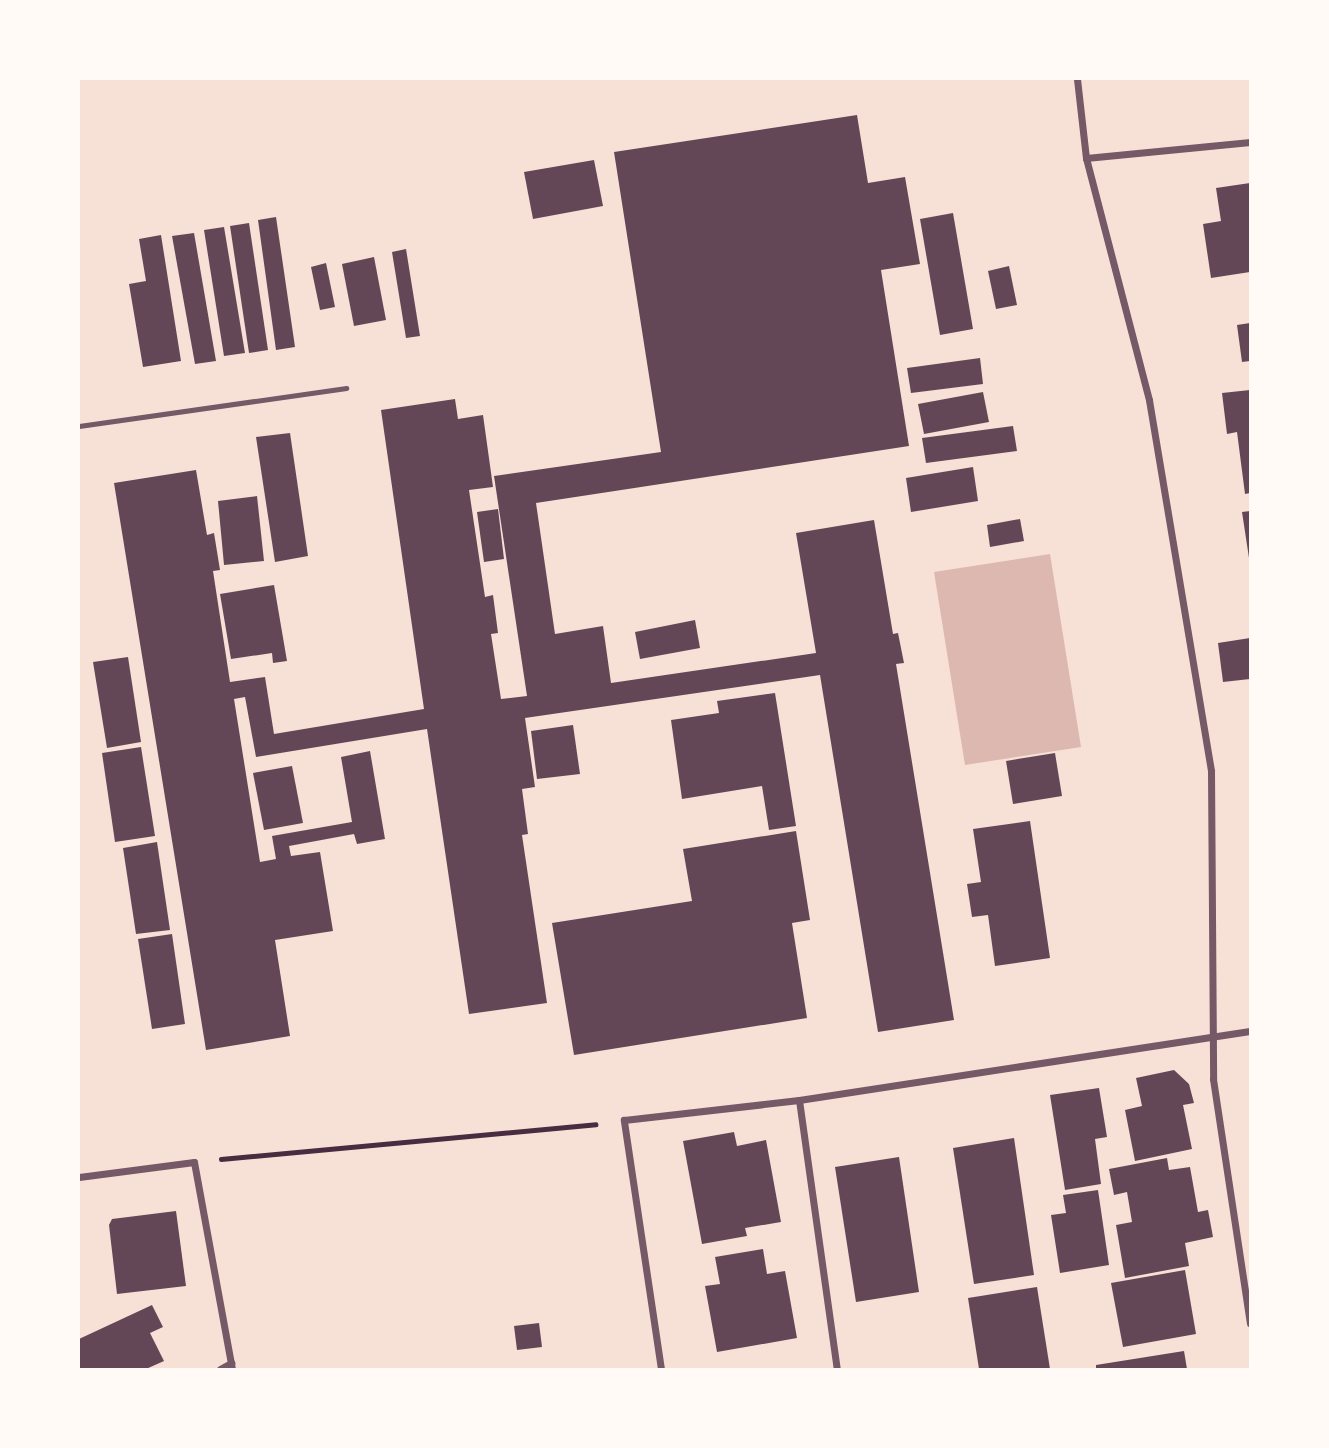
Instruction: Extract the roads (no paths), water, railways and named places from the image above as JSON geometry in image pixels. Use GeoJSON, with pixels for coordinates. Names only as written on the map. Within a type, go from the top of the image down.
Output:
{"type":"FeatureCollection","features":[{"type":"Feature","properties":{"kind":"street"},"geometry":{"type":"LineString","coordinates":[[1077,79],[1086,158],[1149,400],[1211,771],[1213,1079],[1250,1323]]}},
{"type":"Feature","properties":{"kind":"street"},"geometry":{"type":"LineString","coordinates":[[1086,158],[1250,142]]}},
{"type":"Feature","properties":{"kind":"street"},"geometry":{"type":"LineString","coordinates":[[661,1369],[624,1121],[799,1100],[1250,1031]]}},
{"type":"Feature","properties":{"kind":"street"},"geometry":{"type":"LineString","coordinates":[[799,1100],[837,1369]]}},
{"type":"Feature","properties":{"kind":"street"},"geometry":{"type":"LineString","coordinates":[[79,1178],[194,1162],[232,1366],[220,1369]]}},
{"type":"Feature","properties":{"kind":"lane"},"geometry":{"type":"LineString","coordinates":[[79,426],[346,388]]}}]}
